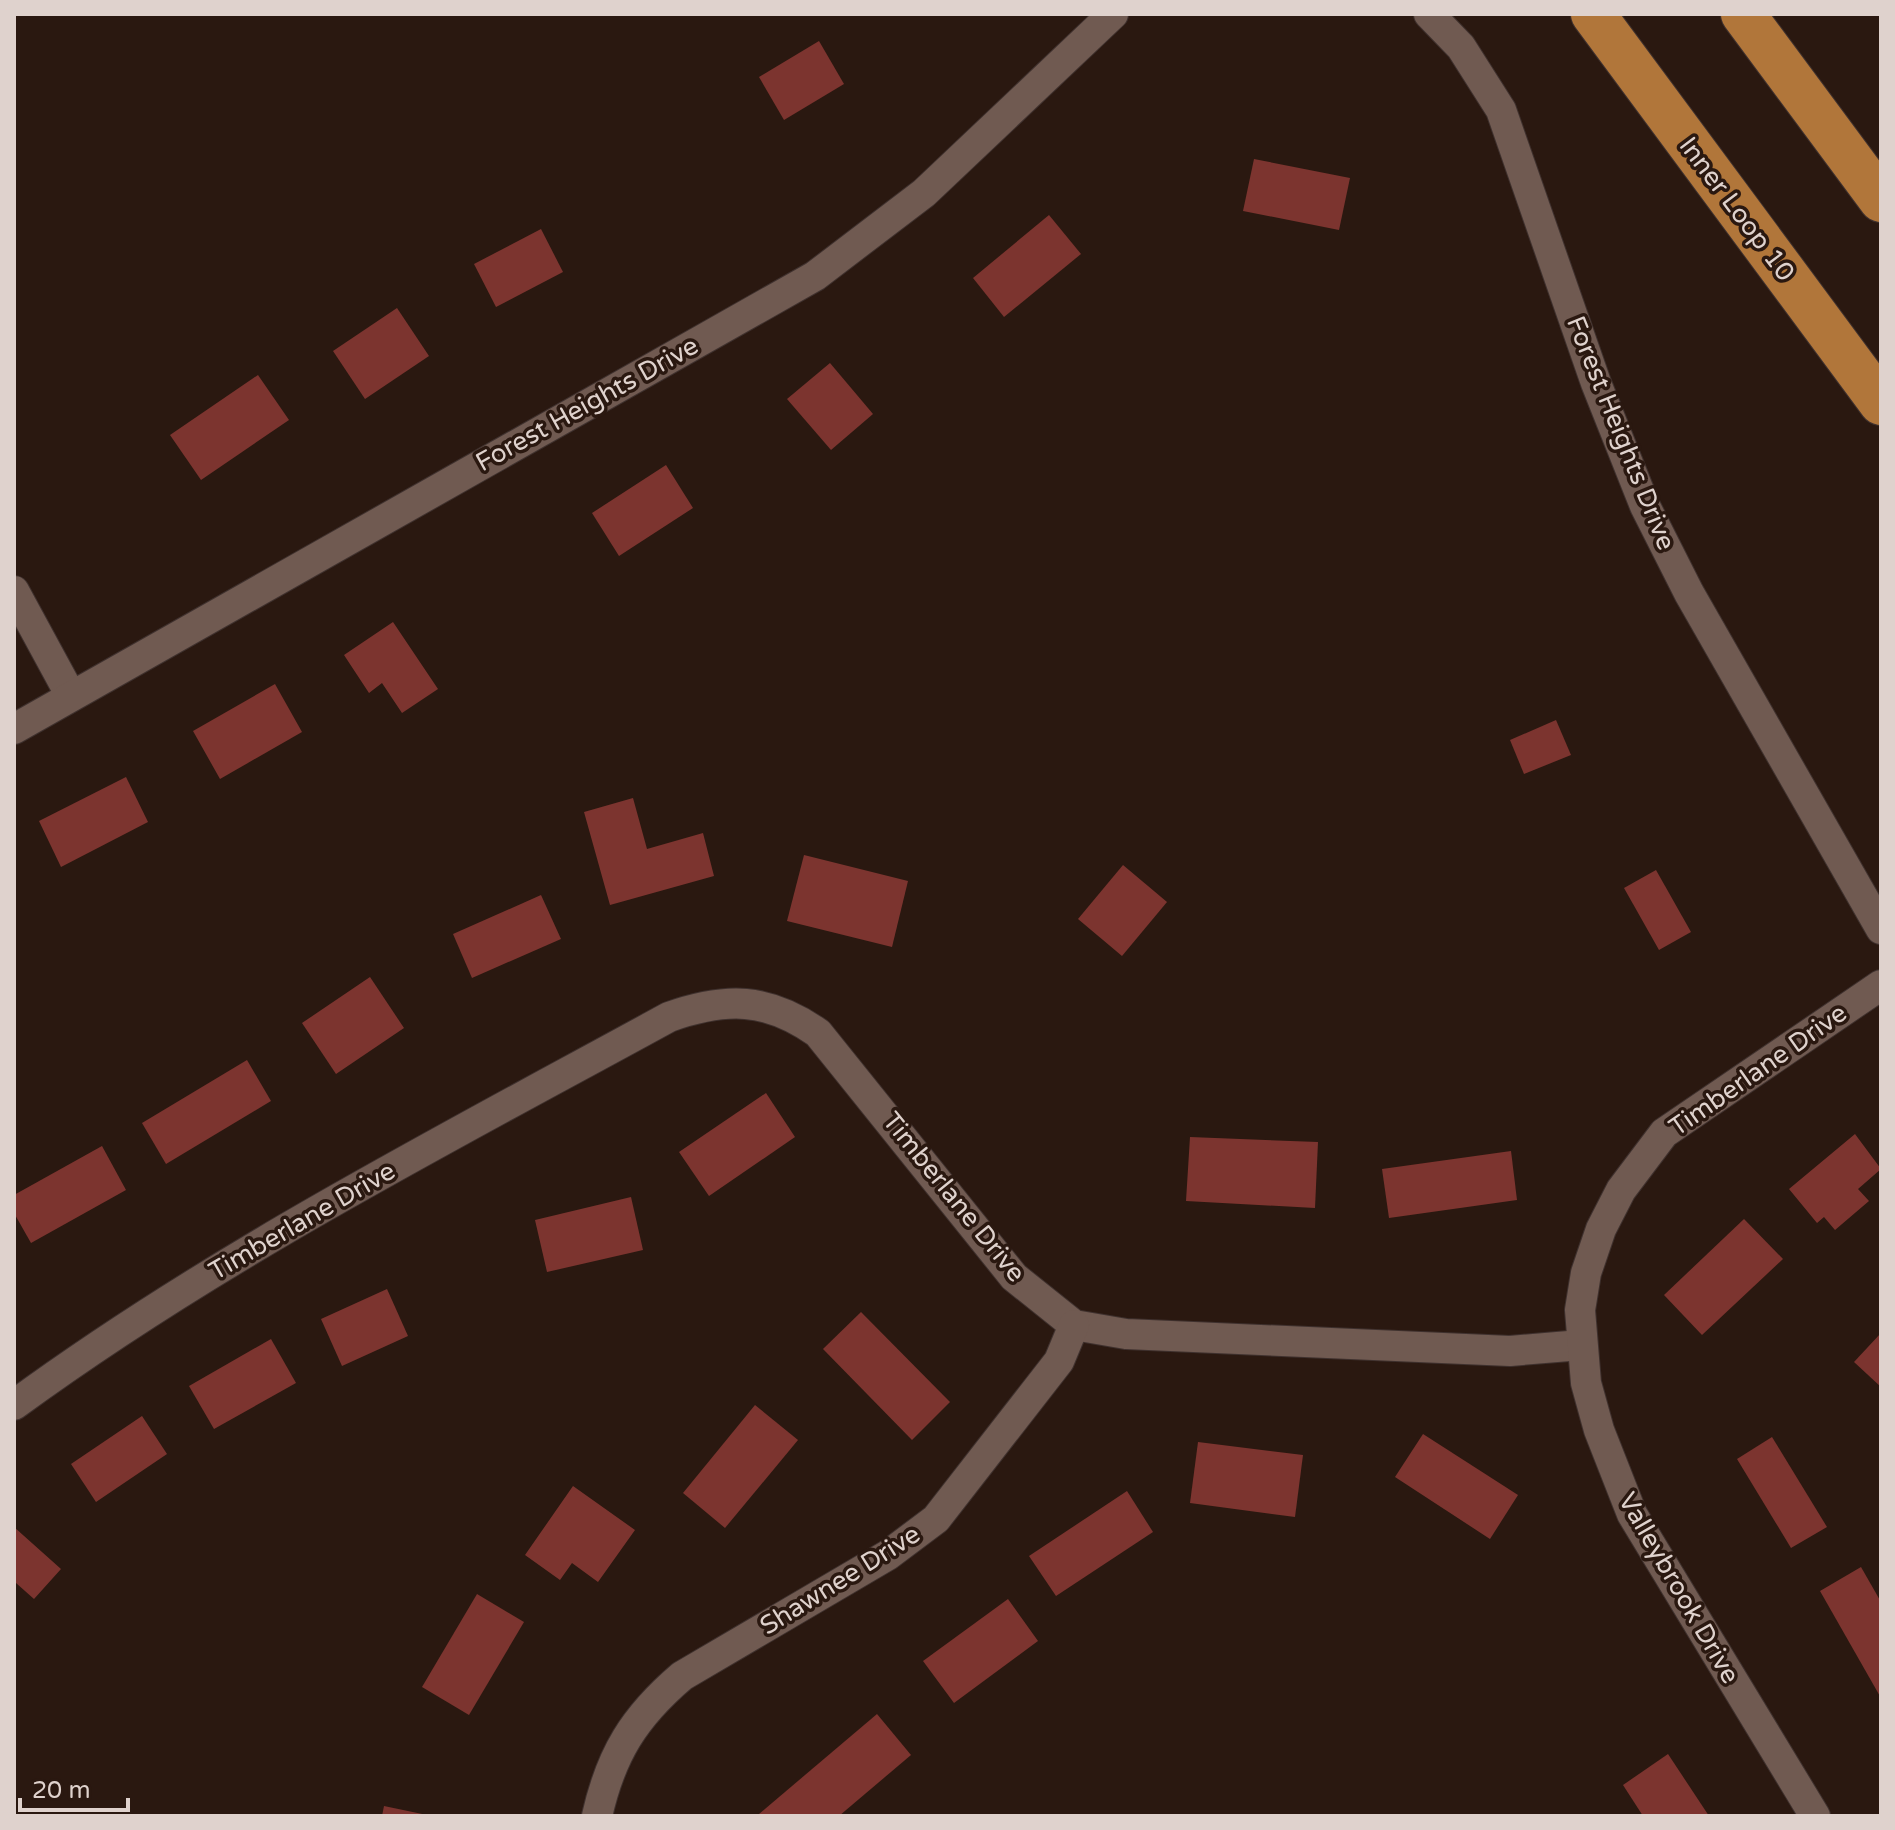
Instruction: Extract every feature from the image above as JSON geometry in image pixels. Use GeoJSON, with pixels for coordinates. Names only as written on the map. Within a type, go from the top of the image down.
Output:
{"type":"FeatureCollection","features":[{"type":"Feature","properties":{"kind":"highway","name":"Inner Loop 10"},"geometry":{"type":"LineString","coordinates":[[1593,14],[1881,403]]}},
{"type":"Feature","properties":{"kind":"highway"},"geometry":{"type":"LineString","coordinates":[[1743,14],[1881,200]]}},
{"type":"Feature","properties":{"kind":"street","name":"Forest Heights Drive"},"geometry":{"type":"LineString","coordinates":[[14,729],[815,276],[924,193],[1113,14]]}},
{"type":"Feature","properties":{"kind":"street","name":"Forest Heights Drive"},"geometry":{"type":"LineString","coordinates":[[1429,14],[1461,47],[1501,110],[1596,383],[1645,506],[1689,593],[1881,929]]}},
{"type":"Feature","properties":{"kind":"street"},"geometry":{"type":"LineString","coordinates":[[14,591],[71,696]]}},
{"type":"Feature","properties":{"kind":"street","name":"Timberlane Drive"},"geometry":{"type":"LineString","coordinates":[[14,1405],[108,1336],[356,1188],[669,1017],[718,1004],[769,1008],[818,1033],[1014,1277],[1074,1325],[1126,1334],[1495,1350],[1581,1345],[1580,1310],[1586,1273],[1601,1229],[1621,1190],[1664,1133],[1881,985]]}},
{"type":"Feature","properties":{"kind":"street","name":"Shawnee Drive"},"geometry":{"type":"LineString","coordinates":[[597,1816],[616,1756],[634,1722],[657,1698],[682,1676],[888,1555],[936,1519],[1059,1361],[1074,1325]]}},
{"type":"Feature","properties":{"kind":"street","name":"Valleybrook Drive"},"geometry":{"type":"LineString","coordinates":[[1581,1345],[1599,1430],[1632,1514],[1815,1816]]}},
{"type":"Feature","properties":{"kind":"building"},"geometry":{"type":"Polygon","coordinates":[[[819,41],[844,84],[784,120],[759,77],[819,41]]]}},
{"type":"Feature","properties":{"kind":"building"},"geometry":{"type":"Polygon","coordinates":[[[1254,159],[1350,178],[1339,230],[1243,211],[1254,159]]]}},
{"type":"Feature","properties":{"kind":"building"},"geometry":{"type":"Polygon","coordinates":[[[1049,215],[1081,254],[1004,317],[973,278],[1049,215]]]}},
{"type":"Feature","properties":{"kind":"building"},"geometry":{"type":"Polygon","coordinates":[[[541,229],[563,272],[496,307],[474,264],[541,229]]]}},
{"type":"Feature","properties":{"kind":"building"},"geometry":{"type":"Polygon","coordinates":[[[397,308],[429,356],[365,399],[333,351],[397,308]]]}},
{"type":"Feature","properties":{"kind":"building"},"geometry":{"type":"Polygon","coordinates":[[[830,363],[873,414],[831,450],[787,399],[830,363]]]}},
{"type":"Feature","properties":{"kind":"building"},"geometry":{"type":"Polygon","coordinates":[[[258,375],[289,420],[201,480],[170,435],[258,375]]]}},
{"type":"Feature","properties":{"kind":"building"},"geometry":{"type":"Polygon","coordinates":[[[666,465],[693,508],[619,556],[592,513],[666,465]]]}},
{"type":"Feature","properties":{"kind":"building"},"geometry":{"type":"Polygon","coordinates":[[[393,622],[438,689],[402,713],[382,683],[369,693],[344,655],[393,622]]]}},
{"type":"Feature","properties":{"kind":"building"},"geometry":{"type":"Polygon","coordinates":[[[275,684],[302,732],[220,779],[193,731],[275,684]]]}},
{"type":"Feature","properties":{"kind":"building"},"geometry":{"type":"Polygon","coordinates":[[[1556,720],[1571,755],[1524,774],[1510,740],[1556,720]]]}},
{"type":"Feature","properties":{"kind":"building"},"geometry":{"type":"Polygon","coordinates":[[[126,777],[148,822],[61,867],[39,821],[126,777]]]}},
{"type":"Feature","properties":{"kind":"building"},"geometry":{"type":"Polygon","coordinates":[[[633,798],[647,849],[703,833],[714,876],[610,905],[584,812],[633,798]]]}},
{"type":"Feature","properties":{"kind":"building"},"geometry":{"type":"Polygon","coordinates":[[[804,855],[908,881],[892,947],[787,921],[804,855]]]}},
{"type":"Feature","properties":{"kind":"building"},"geometry":{"type":"Polygon","coordinates":[[[1123,865],[1167,902],[1122,956],[1078,919],[1123,865]]]}},
{"type":"Feature","properties":{"kind":"building"},"geometry":{"type":"Polygon","coordinates":[[[1656,870],[1691,932],[1659,950],[1624,888],[1656,870]]]}},
{"type":"Feature","properties":{"kind":"building"},"geometry":{"type":"Polygon","coordinates":[[[541,895],[561,939],[472,978],[453,934],[541,895]]]}},
{"type":"Feature","properties":{"kind":"building"},"geometry":{"type":"Polygon","coordinates":[[[370,977],[404,1028],[336,1074],[302,1023],[370,977]]]}},
{"type":"Feature","properties":{"kind":"building"},"geometry":{"type":"Polygon","coordinates":[[[247,1060],[271,1101],[166,1164],[142,1123],[247,1060]]]}},
{"type":"Feature","properties":{"kind":"building"},"geometry":{"type":"Polygon","coordinates":[[[766,1093],[795,1137],[709,1196],[679,1152],[766,1093]]]}},
{"type":"Feature","properties":{"kind":"building"},"geometry":{"type":"Polygon","coordinates":[[[1855,1134],[1881,1169],[1858,1189],[1869,1201],[1835,1230],[1824,1217],[1817,1223],[1789,1189],[1855,1134]]]}},
{"type":"Feature","properties":{"kind":"building"},"geometry":{"type":"Polygon","coordinates":[[[1190,1137],[1318,1142],[1315,1208],[1186,1201],[1190,1137]]]}},
{"type":"Feature","properties":{"kind":"building"},"geometry":{"type":"Polygon","coordinates":[[[102,1146],[126,1190],[31,1243],[14,1213],[14,1195],[102,1146]]]}},
{"type":"Feature","properties":{"kind":"building"},"geometry":{"type":"Polygon","coordinates":[[[1511,1151],[1517,1200],[1389,1218],[1382,1169],[1511,1151]]]}},
{"type":"Feature","properties":{"kind":"building"},"geometry":{"type":"Polygon","coordinates":[[[631,1197],[643,1250],[547,1272],[535,1220],[631,1197]]]}},
{"type":"Feature","properties":{"kind":"building"},"geometry":{"type":"Polygon","coordinates":[[[1744,1219],[1783,1259],[1702,1335],[1664,1295],[1744,1219]]]}},
{"type":"Feature","properties":{"kind":"building"},"geometry":{"type":"Polygon","coordinates":[[[387,1289],[408,1336],[342,1366],[321,1319],[387,1289]]]}},
{"type":"Feature","properties":{"kind":"building"},"geometry":{"type":"Polygon","coordinates":[[[861,1312],[950,1402],[912,1440],[823,1349],[861,1312]]]}},
{"type":"Feature","properties":{"kind":"building"},"geometry":{"type":"Polygon","coordinates":[[[1881,1333],[1881,1387],[1854,1362],[1881,1333]]]}},
{"type":"Feature","properties":{"kind":"building"},"geometry":{"type":"Polygon","coordinates":[[[271,1339],[296,1383],[214,1429],[189,1386],[271,1339]]]}},
{"type":"Feature","properties":{"kind":"building"},"geometry":{"type":"Polygon","coordinates":[[[755,1405],[798,1440],[725,1528],[683,1493],[755,1405]]]}},
{"type":"Feature","properties":{"kind":"building"},"geometry":{"type":"Polygon","coordinates":[[[142,1416],[167,1454],[96,1502],[71,1464],[142,1416]]]}},
{"type":"Feature","properties":{"kind":"building"},"geometry":{"type":"Polygon","coordinates":[[[1423,1434],[1518,1495],[1490,1539],[1395,1477],[1423,1434]]]}},
{"type":"Feature","properties":{"kind":"building"},"geometry":{"type":"Polygon","coordinates":[[[1772,1437],[1827,1527],[1791,1548],[1737,1459],[1772,1437]]]}},
{"type":"Feature","properties":{"kind":"building"},"geometry":{"type":"Polygon","coordinates":[[[1198,1442],[1303,1455],[1295,1517],[1190,1503],[1198,1442]]]}},
{"type":"Feature","properties":{"kind":"building"},"geometry":{"type":"Polygon","coordinates":[[[573,1486],[635,1530],[598,1582],[572,1563],[560,1580],[525,1555],[573,1486]]]}},
{"type":"Feature","properties":{"kind":"building"},"geometry":{"type":"Polygon","coordinates":[[[1127,1491],[1153,1532],[1056,1596],[1029,1556],[1127,1491]]]}},
{"type":"Feature","properties":{"kind":"building"},"geometry":{"type":"Polygon","coordinates":[[[14,1527],[61,1569],[34,1599],[16,1583],[14,1585],[14,1527]]]}},
{"type":"Feature","properties":{"kind":"building"},"geometry":{"type":"Polygon","coordinates":[[[1861,1567],[1881,1602],[1881,1698],[1820,1591],[1861,1567]]]}},
{"type":"Feature","properties":{"kind":"building"},"geometry":{"type":"Polygon","coordinates":[[[477,1594],[524,1622],[469,1715],[422,1687],[477,1594]]]}},
{"type":"Feature","properties":{"kind":"building"},"geometry":{"type":"Polygon","coordinates":[[[1008,1599],[1038,1641],[954,1703],[923,1661],[1008,1599]]]}},
{"type":"Feature","properties":{"kind":"building"},"geometry":{"type":"Polygon","coordinates":[[[877,1714],[911,1755],[839,1816],[759,1814],[877,1714]]]}},
{"type":"Feature","properties":{"kind":"building"},"geometry":{"type":"Polygon","coordinates":[[[1668,1754],[1709,1816],[1643,1816],[1623,1785],[1668,1754]]]}},
{"type":"Feature","properties":{"kind":"building"},"geometry":{"type":"Polygon","coordinates":[[[384,1806],[427,1815],[427,1816],[382,1816],[384,1806]]]}}]}
